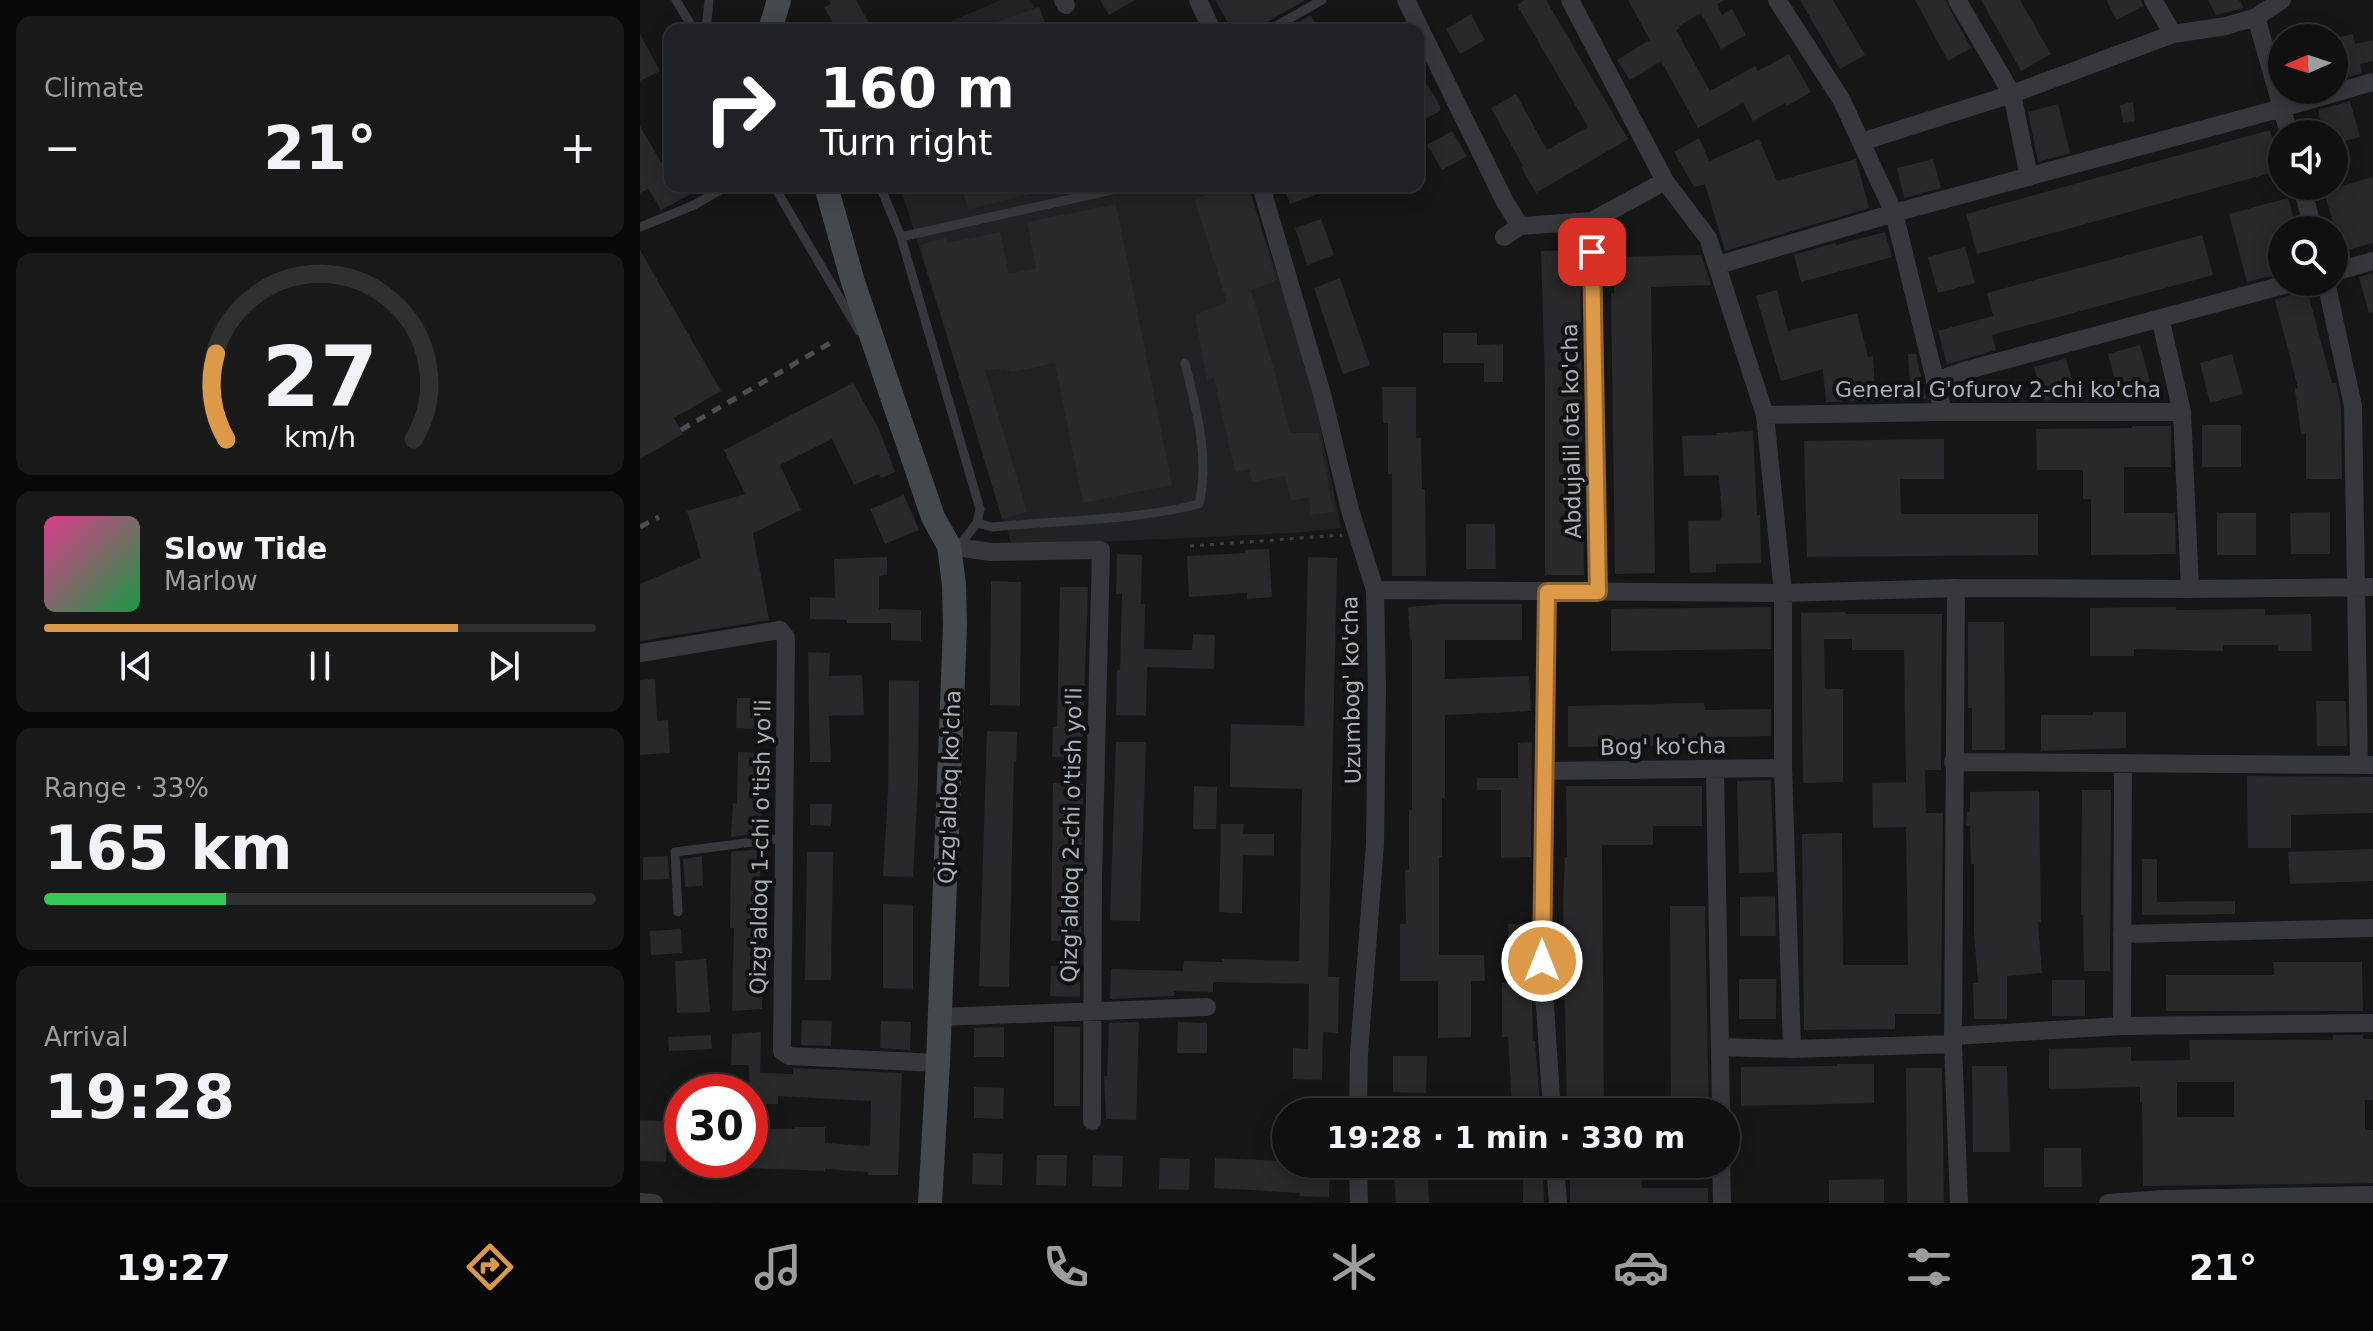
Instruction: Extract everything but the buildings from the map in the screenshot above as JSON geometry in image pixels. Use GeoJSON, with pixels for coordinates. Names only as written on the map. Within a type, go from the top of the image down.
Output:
{"type":"FeatureCollection","features":[{"type":"Feature","properties":{"kind":"street"},"geometry":{"type":"LineString","coordinates":[[772,24],[779,0]]}},
{"type":"Feature","properties":{"kind":"street"},"geometry":{"type":"LineString","coordinates":[[1198,0],[1209,24]]}},
{"type":"Feature","properties":{"kind":"street"},"geometry":{"type":"LineString","coordinates":[[1406,0],[1418,24]]}},
{"type":"Feature","properties":{"kind":"street"},"geometry":{"type":"LineString","coordinates":[[1570,0],[1665,181],[1708,238],[1765,415],[1783,593],[1783,768],[1792,1049]]}},
{"type":"Feature","properties":{"kind":"street"},"geometry":{"type":"LineString","coordinates":[[1777,0],[1841,99],[1894,213],[1943,412]]}},
{"type":"Feature","properties":{"kind":"street"},"geometry":{"type":"LineString","coordinates":[[1957,0],[2012,94],[2029,177]]}},
{"type":"Feature","properties":{"kind":"street"},"geometry":{"type":"LineString","coordinates":[[2153,0],[2173,34]]}},
{"type":"Feature","properties":{"kind":"street"},"geometry":{"type":"LineString","coordinates":[[1861,142],[2012,94],[2173,34],[2226,26],[2250,18],[2282,0]]}},
{"type":"Feature","properties":{"kind":"street"},"geometry":{"type":"LineString","coordinates":[[2250,18],[2285,120]]}},
{"type":"Feature","properties":{"kind":"street"},"geometry":{"type":"LineString","coordinates":[[1424,37],[1504,200],[1512,231],[1592,221],[1665,181]]}},
{"type":"Feature","properties":{"kind":"street"},"geometry":{"type":"LineString","coordinates":[[1718,265],[1894,213],[2373,82]]}},
{"type":"Feature","properties":{"kind":"street","name":"Qizg'aldoq ko'cha"},"geometry":{"type":"LineString","coordinates":[[828,192],[853,282],[933,517],[954,546],[955,626],[930,1203]]}},
{"type":"Feature","properties":{"kind":"street","name":"Uzumbog' ko'cha"},"geometry":{"type":"LineString","coordinates":[[1263,192],[1375,590],[1375,844],[1358,1098]]}},
{"type":"Feature","properties":{"kind":"street","name":"Abdujalil ota ko'cha"},"geometry":{"type":"LineString","coordinates":[[1592,221],[1598,592]]}},
{"type":"Feature","properties":{"kind":"street"},"geometry":{"type":"LineString","coordinates":[[2348,268],[2373,261]]}},
{"type":"Feature","properties":{"kind":"street","name":"General G'ofurov 2-chi ko'cha"},"geometry":{"type":"LineString","coordinates":[[1935,381],[2268,289]]}},
{"type":"Feature","properties":{"kind":"street"},"geometry":{"type":"LineString","coordinates":[[1953,762],[2366,765],[2364,587],[2353,406],[2329,296]]}},
{"type":"Feature","properties":{"kind":"street","name":"General G'ofurov 2-chi ko'cha"},"geometry":{"type":"LineString","coordinates":[[1765,415],[2182,412],[2160,318]]}},
{"type":"Feature","properties":{"kind":"street"},"geometry":{"type":"LineString","coordinates":[[2353,406],[2373,407]]}},
{"type":"Feature","properties":{"kind":"street"},"geometry":{"type":"LineString","coordinates":[[2182,412],[2190,589]]}},
{"type":"Feature","properties":{"kind":"street","name":"Qizg'aldoq 2-chi o'tish yo'li"},"geometry":{"type":"LineString","coordinates":[[954,546],[991,552],[1101,550],[1092,1121]]}},
{"type":"Feature","properties":{"kind":"street"},"geometry":{"type":"LineString","coordinates":[[1375,590],[1783,593],[1956,588],[2364,587]]}},
{"type":"Feature","properties":{"kind":"street"},"geometry":{"type":"LineString","coordinates":[[1956,588],[1953,1040],[1959,1203]]}},
{"type":"Feature","properties":{"kind":"street"},"geometry":{"type":"LineString","coordinates":[[1547,592],[1542,961],[1551,1098]]}},
{"type":"Feature","properties":{"kind":"street","name":"Qizg'aldoq 1-chi o'tish yo'li"},"geometry":{"type":"LineString","coordinates":[[640,653],[783,631],[786,638],[782,1051],[789,1056],[938,1063]]}},
{"type":"Feature","properties":{"kind":"street"},"geometry":{"type":"LineString","coordinates":[[2122,1026],[2123,763]]}},
{"type":"Feature","properties":{"kind":"street","name":"Bog' ko'cha"},"geometry":{"type":"LineString","coordinates":[[1544,771],[1783,768]]}},
{"type":"Feature","properties":{"kind":"street"},"geometry":{"type":"LineString","coordinates":[[1715,770],[1721,1098]]}},
{"type":"Feature","properties":{"kind":"street"},"geometry":{"type":"LineString","coordinates":[[2122,934],[2373,928]]}},
{"type":"Feature","properties":{"kind":"street"},"geometry":{"type":"LineString","coordinates":[[940,1017],[1207,1007]]}},
{"type":"Feature","properties":{"kind":"street"},"geometry":{"type":"LineString","coordinates":[[1720,1047],[1792,1049],[2122,1026],[2373,1023]]}},
{"type":"Feature","properties":{"kind":"street"},"geometry":{"type":"LineString","coordinates":[[1358,1178],[1359,1203]]}},
{"type":"Feature","properties":{"kind":"street"},"geometry":{"type":"LineString","coordinates":[[1556,1178],[1558,1203]]}},
{"type":"Feature","properties":{"kind":"street"},"geometry":{"type":"LineString","coordinates":[[1721,1178],[1722,1203]]}},
{"type":"Feature","properties":{"kind":"street"},"geometry":{"type":"LineString","coordinates":[[2108,1203],[2373,1195]]}},
{"type":"Feature","properties":{"kind":"street"},"geometry":{"type":"LineString","coordinates":[[640,1202],[654,1203]]}},
{"type":"Feature","properties":{"kind":"lane"},"geometry":{"type":"LineString","coordinates":[[676,0],[690,24]]}},
{"type":"Feature","properties":{"kind":"lane"},"geometry":{"type":"LineString","coordinates":[[707,24],[709,0]]}},
{"type":"Feature","properties":{"kind":"lane"},"geometry":{"type":"LineString","coordinates":[[1280,24],[1322,0]]}},
{"type":"Feature","properties":{"kind":"lane"},"geometry":{"type":"LineString","coordinates":[[640,227],[694,205],[717,192]]}},
{"type":"Feature","properties":{"kind":"lane"},"geometry":{"type":"LineString","coordinates":[[777,192],[889,382]]}},
{"type":"Feature","properties":{"kind":"lane"},"geometry":{"type":"LineString","coordinates":[[882,192],[901,237],[980,509],[977,523],[954,546]]}},
{"type":"Feature","properties":{"kind":"lane"},"geometry":{"type":"LineString","coordinates":[[901,237],[1103,192]]}},
{"type":"Feature","properties":{"kind":"lane"},"geometry":{"type":"LineString","coordinates":[[977,523],[992,527],[1115,518],[1172,511],[1199,504],[1205,482],[1198,415],[1185,363]]}},
{"type":"Feature","properties":{"kind":"lane"},"geometry":{"type":"LineString","coordinates":[[678,912],[675,852],[784,838]]}},
{"type":"Feature","properties":{"kind":"path"},"geometry":{"type":"LineString","coordinates":[[1190,546],[1358,535]]}},
{"type":"Feature","properties":{"kind":"shaded area"},"geometry":{"type":"Polygon","coordinates":[[[1001,0],[1031,0],[1041,24],[945,24],[1001,0]]]}},
{"type":"Feature","properties":{"kind":"shaded area"},"geometry":{"type":"Polygon","coordinates":[[[902,192],[1250,192],[1308,367],[1341,528],[1294,533],[1012,546],[902,192]]]}},
{"type":"Feature","properties":{"kind":"railway"},"geometry":{"type":"LineString","coordinates":[[681,430],[830,343]]}},
{"type":"Feature","properties":{"kind":"railway"},"geometry":{"type":"LineString","coordinates":[[640,527],[659,517]]}},
{"type":"Feature","properties":{"kind":"route"},"geometry":{"type":"LineString","coordinates":[[1542,961],[1547,592],[1598,592],[1592,252]]}}]}
